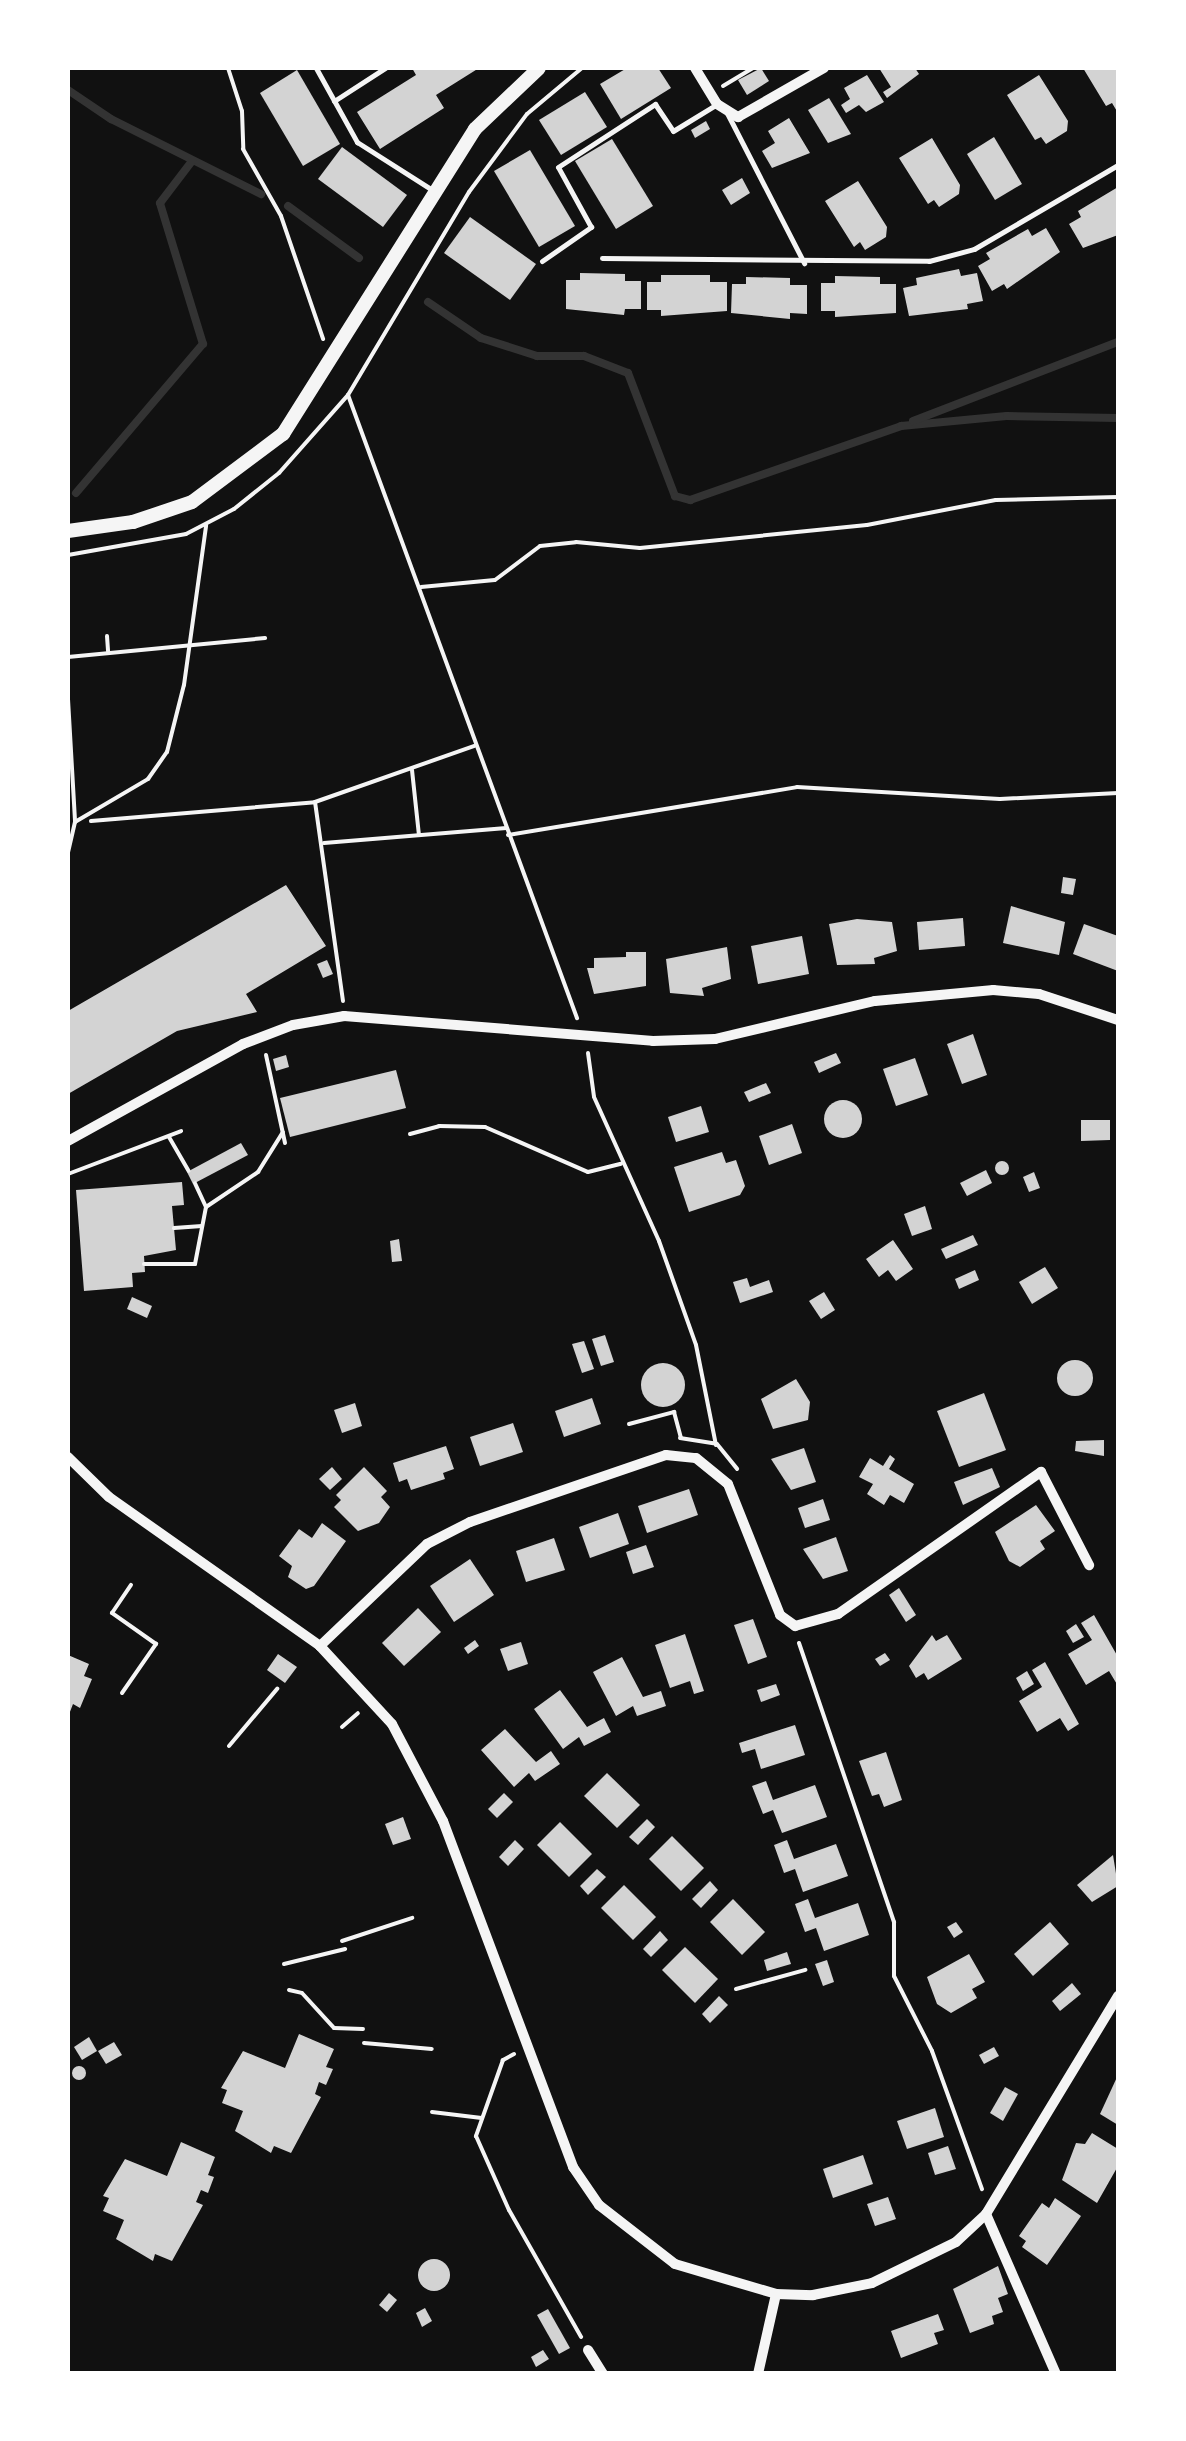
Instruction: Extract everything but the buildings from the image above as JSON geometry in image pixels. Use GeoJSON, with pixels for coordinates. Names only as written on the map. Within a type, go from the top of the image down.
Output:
{"type":"FeatureCollection","features":[{"type":"Feature","properties":{"kind":"street"},"geometry":{"type":"LineString","coordinates":[[68,530],[133,522],[192,502],[283,434],[475,128],[539,68]]}},
{"type":"Feature","properties":{"kind":"street"},"geometry":{"type":"LineString","coordinates":[[695,68],[718,103],[738,117],[824,68]]}},
{"type":"Feature","properties":{"kind":"street"},"geometry":{"type":"LineString","coordinates":[[68,1141],[243,1044],[293,1025],[344,1016],[576,1035],[719,1039],[876,1001],[954,990],[1039,994],[1118,1020]]}},
{"type":"Feature","properties":{"kind":"street"},"geometry":{"type":"LineString","coordinates":[[68,1457],[110,1498],[320,1646],[392,1724],[416,1762],[554,2125],[599,2205],[675,2264],[776,2294],[826,2293],[890,2276],[956,2242],[986,2214],[1118,1996]]}},
{"type":"Feature","properties":{"kind":"street"},"geometry":{"type":"LineString","coordinates":[[320,1646],[427,1544],[470,1522],[648,1458],[696,1458],[712,1466],[728,1484],[780,1616],[796,1626],[815,1626],[838,1614],[1041,1472],[1089,1565]]}},
{"type":"Feature","properties":{"kind":"street"},"geometry":{"type":"LineString","coordinates":[[986,2214],[1056,2374]]}},
{"type":"Feature","properties":{"kind":"street"},"geometry":{"type":"LineString","coordinates":[[758,2374],[776,2294]]}},
{"type":"Feature","properties":{"kind":"street"},"geometry":{"type":"LineString","coordinates":[[588,2350],[603,2374]]}},
{"type":"Feature","properties":{"kind":"lane"},"geometry":{"type":"LineString","coordinates":[[316,68],[357,142],[436,192]]}},
{"type":"Feature","properties":{"kind":"lane"},"geometry":{"type":"LineString","coordinates":[[334,100],[385,68]]}},
{"type":"Feature","properties":{"kind":"lane"},"geometry":{"type":"LineString","coordinates":[[542,261],[591,227],[558,166],[655,104],[673,131],[718,103],[804,263]]}},
{"type":"Feature","properties":{"kind":"lane"},"geometry":{"type":"LineString","coordinates":[[602,258],[804,263],[928,261],[974,249],[1118,165]]}},
{"type":"Feature","properties":{"kind":"path"},"geometry":{"type":"LineString","coordinates":[[228,68],[242,111],[243,148],[282,216],[326,348]]}},
{"type":"Feature","properties":{"kind":"path"},"geometry":{"type":"LineString","coordinates":[[718,103],[754,68]]}},
{"type":"Feature","properties":{"kind":"path"},"geometry":{"type":"LineString","coordinates":[[348,395],[577,1018],[576,1035]]}},
{"type":"Feature","properties":{"kind":"path"},"geometry":{"type":"LineString","coordinates":[[421,587],[495,580],[526,552],[558,544],[640,548],[867,524],[996,500],[1118,497]]}},
{"type":"Feature","properties":{"kind":"path"},"geometry":{"type":"LineString","coordinates":[[86,821],[148,779],[166,752],[188,646],[206,526]]}},
{"type":"Feature","properties":{"kind":"path"},"geometry":{"type":"LineString","coordinates":[[107,636],[108,653]]}},
{"type":"Feature","properties":{"kind":"path"},"geometry":{"type":"LineString","coordinates":[[68,657],[265,638]]}},
{"type":"Feature","properties":{"kind":"path"},"geometry":{"type":"LineString","coordinates":[[68,699],[75,822],[68,852]]}},
{"type":"Feature","properties":{"kind":"path"},"geometry":{"type":"LineString","coordinates":[[75,822],[315,802],[475,745]]}},
{"type":"Feature","properties":{"kind":"path"},"geometry":{"type":"LineString","coordinates":[[412,768],[418,835]]}},
{"type":"Feature","properties":{"kind":"path"},"geometry":{"type":"LineString","coordinates":[[508,836],[588,826],[733,792],[797,787],[1000,799],[1118,792]]}},
{"type":"Feature","properties":{"kind":"path"},"geometry":{"type":"LineString","coordinates":[[315,802],[324,843],[344,1016]]}},
{"type":"Feature","properties":{"kind":"path"},"geometry":{"type":"LineString","coordinates":[[324,843],[506,828]]}},
{"type":"Feature","properties":{"kind":"path"},"geometry":{"type":"LineString","coordinates":[[264,1046],[286,1143]]}},
{"type":"Feature","properties":{"kind":"path"},"geometry":{"type":"LineString","coordinates":[[587,1048],[594,1097],[620,1164],[658,1240],[696,1345],[717,1444],[712,1466]]}},
{"type":"Feature","properties":{"kind":"path"},"geometry":{"type":"LineString","coordinates":[[410,1134],[438,1126],[484,1127],[588,1172],[620,1164]]}},
{"type":"Feature","properties":{"kind":"path"},"geometry":{"type":"LineString","coordinates":[[68,1174],[181,1131]]}},
{"type":"Feature","properties":{"kind":"path"},"geometry":{"type":"LineString","coordinates":[[206,1207],[258,1172],[283,1132]]}},
{"type":"Feature","properties":{"kind":"path"},"geometry":{"type":"LineString","coordinates":[[169,1137],[188,1171]]}},
{"type":"Feature","properties":{"kind":"path"},"geometry":{"type":"LineString","coordinates":[[144,1264],[195,1264],[206,1207],[195,1184]]}},
{"type":"Feature","properties":{"kind":"path"},"geometry":{"type":"LineString","coordinates":[[174,1228],[202,1226]]}},
{"type":"Feature","properties":{"kind":"path"},"geometry":{"type":"LineString","coordinates":[[629,1424],[674,1412],[681,1438]]}},
{"type":"Feature","properties":{"kind":"path"},"geometry":{"type":"LineString","coordinates":[[674,1438],[717,1444],[742,1476]]}},
{"type":"Feature","properties":{"kind":"path"},"geometry":{"type":"LineString","coordinates":[[122,1693],[156,1644],[112,1613],[131,1585]]}},
{"type":"Feature","properties":{"kind":"path"},"geometry":{"type":"LineString","coordinates":[[796,1626],[894,1922],[894,1976],[932,2050],[984,2194]]}},
{"type":"Feature","properties":{"kind":"path"},"geometry":{"type":"LineString","coordinates":[[229,1746],[277,1690]]}},
{"type":"Feature","properties":{"kind":"path"},"geometry":{"type":"LineString","coordinates":[[342,1941],[412,1918]]}},
{"type":"Feature","properties":{"kind":"path"},"geometry":{"type":"LineString","coordinates":[[284,1964],[345,1948]]}},
{"type":"Feature","properties":{"kind":"path"},"geometry":{"type":"LineString","coordinates":[[736,1989],[804,1970]]}},
{"type":"Feature","properties":{"kind":"path"},"geometry":{"type":"LineString","coordinates":[[289,1990],[302,1993],[334,2028],[364,2029]]}},
{"type":"Feature","properties":{"kind":"path"},"geometry":{"type":"LineString","coordinates":[[364,2043],[432,2048]]}},
{"type":"Feature","properties":{"kind":"path"},"geometry":{"type":"LineString","coordinates":[[503,2060],[476,2136],[481,2156],[588,2350]]}},
{"type":"Feature","properties":{"kind":"path"},"geometry":{"type":"LineString","coordinates":[[432,2112],[482,2118]]}},
{"type":"Feature","properties":{"kind":"waterway"},"geometry":{"type":"LineString","coordinates":[[68,90],[111,119],[261,194]]}},
{"type":"Feature","properties":{"kind":"waterway"},"geometry":{"type":"LineString","coordinates":[[76,493],[203,344],[160,203],[192,161]]}},
{"type":"Feature","properties":{"kind":"waterway"},"geometry":{"type":"LineString","coordinates":[[288,206],[359,258]]}},
{"type":"Feature","properties":{"kind":"waterway"},"geometry":{"type":"LineString","coordinates":[[428,302],[481,338],[537,356],[584,356],[628,373],[675,496],[690,500],[901,426],[1007,416],[1118,418]]}},
{"type":"Feature","properties":{"kind":"waterway"},"geometry":{"type":"LineString","coordinates":[[913,421],[1118,342]]}}]}
